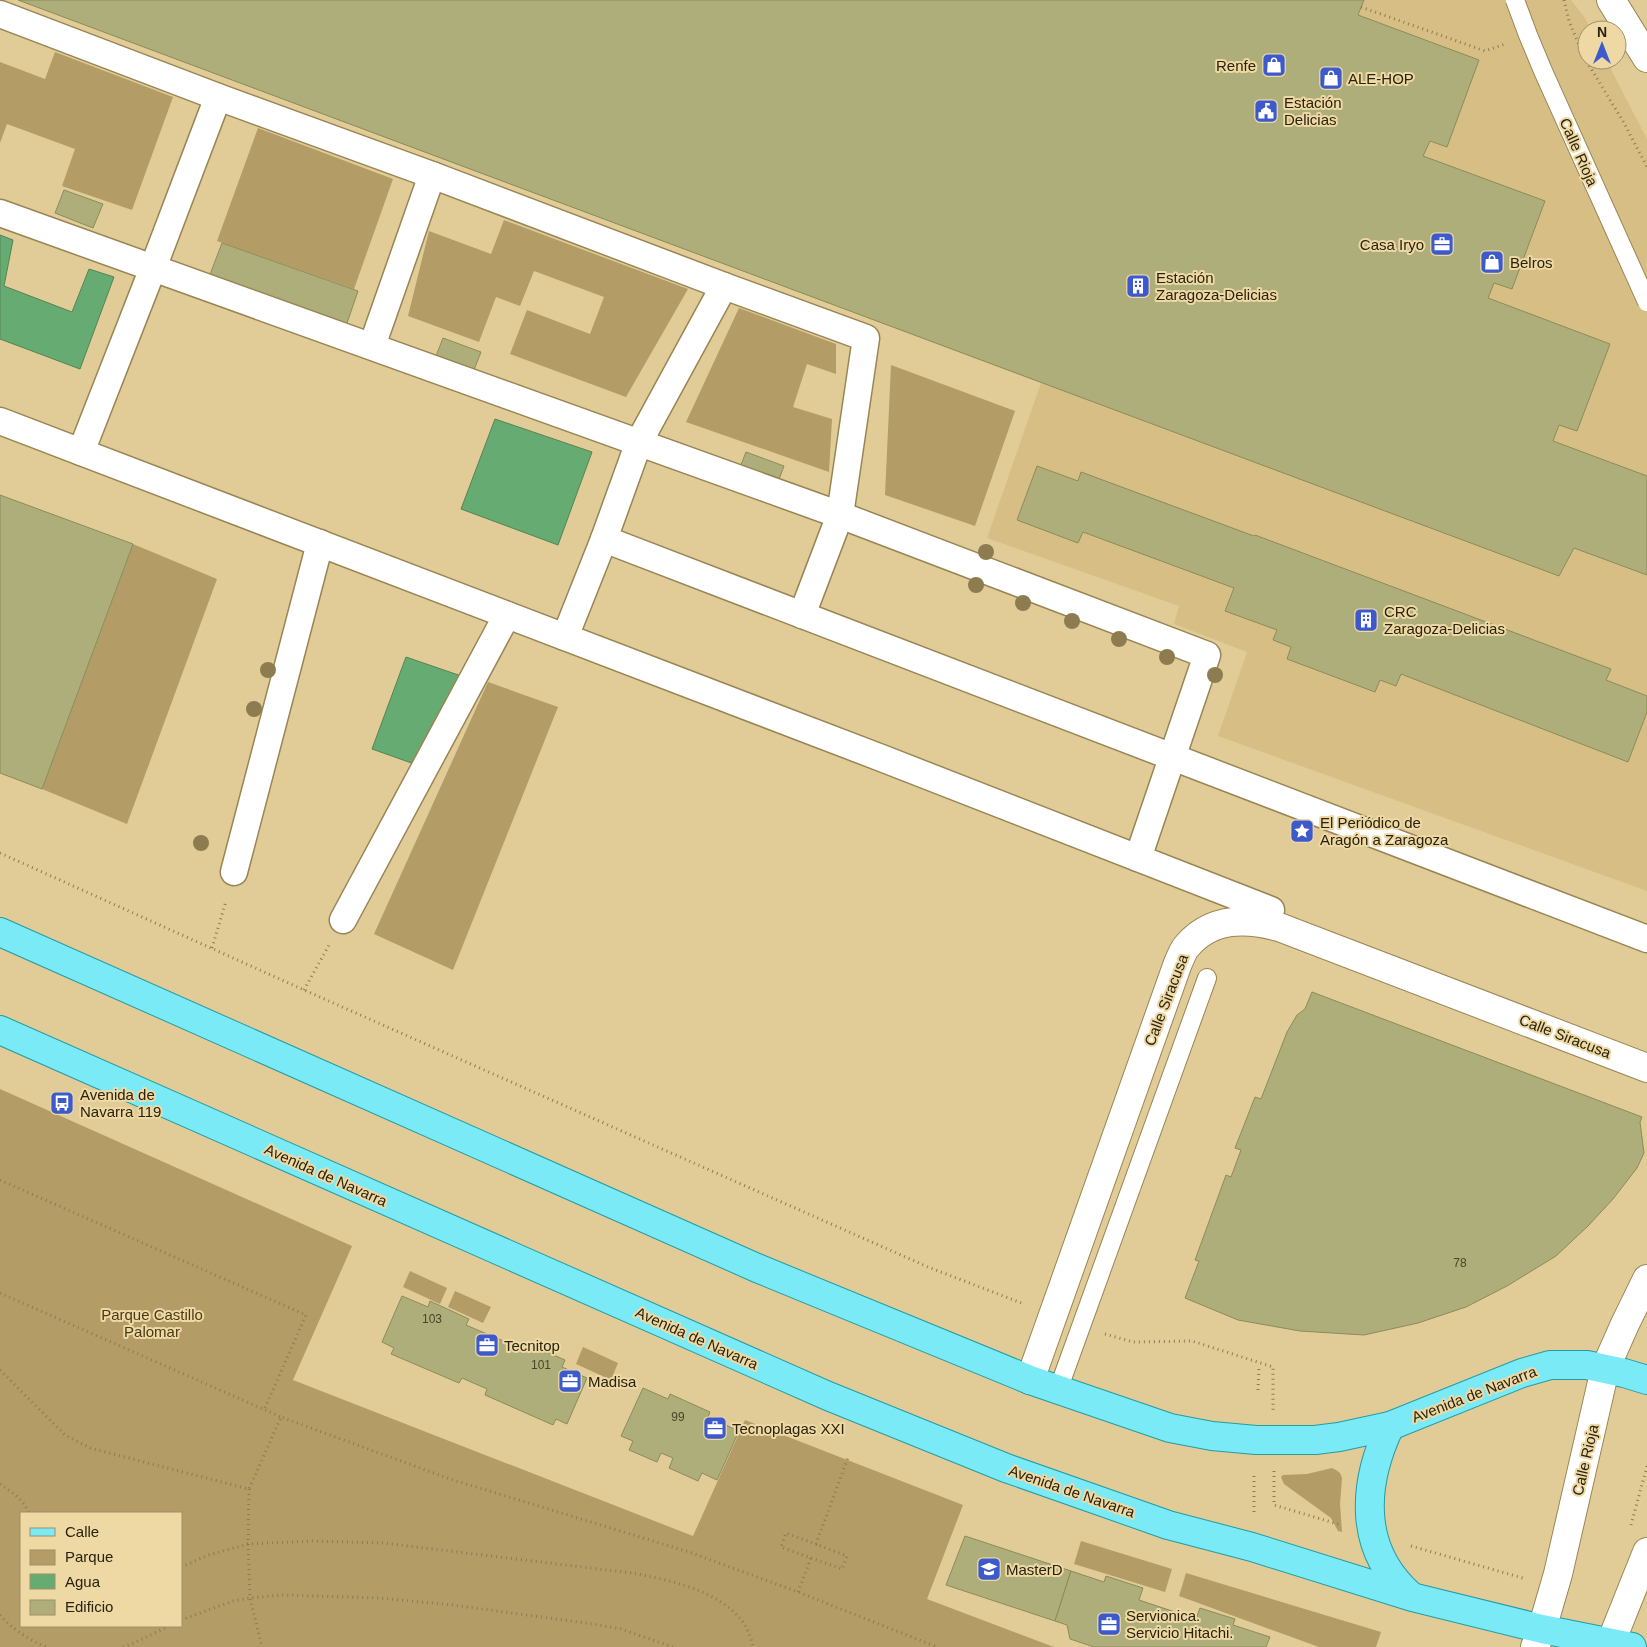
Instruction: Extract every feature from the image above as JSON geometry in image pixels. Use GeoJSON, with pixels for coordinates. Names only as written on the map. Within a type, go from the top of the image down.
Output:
{"type":"FeatureCollection","features":[{"type":"Feature","properties":{"kind":"main road","name":"Avenida de Navarra"},"geometry":{"type":"LineString","coordinates":[[0,932],[757,1268],[1030,1380],[1170,1428],[1212,1436],[1256,1440],[1315,1440],[1390,1426],[1535,1369],[1550,1366],[1568,1364],[1587,1366],[1647,1380]]}},
{"type":"Feature","properties":{"kind":"main road","name":"Avenida de Navarra"},"geometry":{"type":"LineString","coordinates":[[0,1030],[828,1396],[1006,1468],[1168,1525],[1252,1547],[1539,1638],[1620,1646],[1647,1642]]}},
{"type":"Feature","properties":{"kind":"main road","name":"Avenida de Navarra"},"geometry":{"type":"LineString","coordinates":[[1390,1426],[1376,1458],[1372,1475],[1370,1496],[1372,1528],[1379,1555],[1388,1572],[1398,1585],[1412,1597]]}},
{"type":"Feature","properties":{"kind":"street"},"geometry":{"type":"LineString","coordinates":[[1611,0],[1647,58]]}},
{"type":"Feature","properties":{"kind":"street"},"geometry":{"type":"LineString","coordinates":[[0,14],[866,338],[840,515],[802,615]]}},
{"type":"Feature","properties":{"kind":"street"},"geometry":{"type":"LineString","coordinates":[[81,452],[218,97]]}},
{"type":"Feature","properties":{"kind":"street"},"geometry":{"type":"LineString","coordinates":[[372,346],[432,175]]}},
{"type":"Feature","properties":{"kind":"street"},"geometry":{"type":"LineString","coordinates":[[0,213],[840,515],[1207,655],[1138,858]]}},
{"type":"Feature","properties":{"kind":"street"},"geometry":{"type":"LineString","coordinates":[[565,637],[604,539],[639,442],[724,286]]}},
{"type":"Feature","properties":{"kind":"street"},"geometry":{"type":"LineString","coordinates":[[0,421],[1272,910]]}},
{"type":"Feature","properties":{"kind":"street"},"geometry":{"type":"LineString","coordinates":[[604,539],[1647,939]]}},
{"type":"Feature","properties":{"kind":"street"},"geometry":{"type":"LineString","coordinates":[[234,872],[320,543]]}},
{"type":"Feature","properties":{"kind":"street"},"geometry":{"type":"LineString","coordinates":[[343,920],[507,615]]}},
{"type":"Feature","properties":{"kind":"street","name":"Calle Siracusa"},"geometry":{"type":"LineString","coordinates":[[1030,1380],[1178,963],[1187,946],[1202,933],[1216,925],[1238,920],[1258,921],[1279,927],[1647,1068]]}},
{"type":"Feature","properties":{"kind":"street","name":"Calle Rioja"},"geometry":{"type":"LineString","coordinates":[[1539,1638],[1560,1565],[1605,1369],[1647,1278]]}},
{"type":"Feature","properties":{"kind":"street"},"geometry":{"type":"LineString","coordinates":[[1620,1646],[1647,1552]]}},
{"type":"Feature","properties":{"kind":"lane","name":"Calle Rioja"},"geometry":{"type":"LineString","coordinates":[[1515,0],[1543,71],[1647,302]]}},
{"type":"Feature","properties":{"kind":"lane"},"geometry":{"type":"LineString","coordinates":[[1058,1390],[1207,978]]}},
{"type":"Feature","properties":{"kind":"path"},"geometry":{"type":"LineString","coordinates":[[1564,0],[1569,21],[1584,57],[1624,123],[1647,167]]}},
{"type":"Feature","properties":{"kind":"path"},"geometry":{"type":"LineString","coordinates":[[1361,7],[1485,51],[1509,42]]}},
{"type":"Feature","properties":{"kind":"path"},"geometry":{"type":"LineString","coordinates":[[0,853],[928,1267],[1028,1305]]}},
{"type":"Feature","properties":{"kind":"path"},"geometry":{"type":"LineString","coordinates":[[212,948],[234,872]]}},
{"type":"Feature","properties":{"kind":"path"},"geometry":{"type":"LineString","coordinates":[[304,990],[343,920]]}},
{"type":"Feature","properties":{"kind":"path"},"geometry":{"type":"LineString","coordinates":[[0,1180],[306,1315],[264,1410]]}},
{"type":"Feature","properties":{"kind":"path"},"geometry":{"type":"LineString","coordinates":[[0,1293],[281,1417],[450,1479],[689,1552],[798,1592],[937,1647]]}},
{"type":"Feature","properties":{"kind":"path"},"geometry":{"type":"LineString","coordinates":[[1115,1337],[1140,1342],[1192,1341],[1273,1367]]}},
{"type":"Feature","properties":{"kind":"path"},"geometry":{"type":"LineString","coordinates":[[1258,1390],[1259,1367]]}},
{"type":"Feature","properties":{"kind":"path"},"geometry":{"type":"LineString","coordinates":[[0,1370],[65,1435],[90,1448],[249,1489]]}},
{"type":"Feature","properties":{"kind":"path"},"geometry":{"type":"LineString","coordinates":[[262,1647],[250,1598],[248,1544],[249,1489],[281,1417]]}},
{"type":"Feature","properties":{"kind":"path"},"geometry":{"type":"LineString","coordinates":[[816,1544],[849,1455]]}},
{"type":"Feature","properties":{"kind":"path"},"geometry":{"type":"LineString","coordinates":[[1254,1476],[1254,1515]]}},
{"type":"Feature","properties":{"kind":"path"},"geometry":{"type":"LineString","coordinates":[[0,1484],[14,1493],[25,1504],[29,1512]]}},
{"type":"Feature","properties":{"kind":"path"},"geometry":{"type":"LineString","coordinates":[[786,1533],[816,1544],[847,1556],[842,1569],[781,1547],[786,1533]]}},
{"type":"Feature","properties":{"kind":"path"},"geometry":{"type":"LineString","coordinates":[[182,1567],[209,1555],[248,1544],[312,1540],[383,1543],[632,1573],[668,1580],[696,1590],[718,1601],[734,1613],[743,1623],[753,1647]]}},
{"type":"Feature","properties":{"kind":"path"},"geometry":{"type":"LineString","coordinates":[[798,1592],[811,1558]]}},
{"type":"Feature","properties":{"kind":"path"},"geometry":{"type":"LineString","coordinates":[[182,1620],[233,1601],[250,1598],[282,1595],[379,1598],[453,1605],[593,1624],[620,1630],[673,1647]]}},
{"type":"Feature","properties":{"kind":"path"},"geometry":{"type":"LineString","coordinates":[[0,1615],[8,1625],[46,1647]]}},
{"type":"Feature","properties":{"kind":"path"},"geometry":{"type":"LineString","coordinates":[[123,1647],[167,1627]]}},
{"type":"Feature","properties":{"kind":"shaded area","name":"Estación Zaragoza-Delicias"},"geometry":{"type":"Polygon","coordinates":[[[18,0],[1571,0],[1586,20],[1577,20],[1577,70],[1611,70],[1647,139],[1647,891],[1218,736],[1247,652],[1174,624],[1179,606],[987,538],[1041,383],[18,0]]]}},
{"type":"Feature","properties":{"kind":"green space"},"geometry":{"type":"Polygon","coordinates":[[[55,52],[173,97],[132,210],[62,186],[75,149],[7,124],[0,143],[0,62],[45,79],[55,52]]]}},
{"type":"Feature","properties":{"kind":"green space"},"geometry":{"type":"Polygon","coordinates":[[[258,128],[393,179],[354,289],[217,241],[258,128]]]}},
{"type":"Feature","properties":{"kind":"green space"},"geometry":{"type":"Polygon","coordinates":[[[504,220],[688,289],[626,397],[510,354],[527,310],[590,334],[604,297],[534,271],[520,306],[496,297],[479,342],[408,316],[429,231],[491,254],[504,220]]]}},
{"type":"Feature","properties":{"kind":"green space"},"geometry":{"type":"Polygon","coordinates":[[[739,308],[836,344],[836,374],[807,364],[793,407],[832,419],[829,472],[686,422],[739,308]]]}},
{"type":"Feature","properties":{"kind":"green space"},"geometry":{"type":"Polygon","coordinates":[[[891,365],[1015,411],[975,526],[885,495],[891,365]]]}},
{"type":"Feature","properties":{"kind":"green space"},"geometry":{"type":"Polygon","coordinates":[[[133,544],[217,579],[127,824],[42,789],[133,544]]]}},
{"type":"Feature","properties":{"kind":"green space"},"geometry":{"type":"Polygon","coordinates":[[[488,682],[558,707],[453,970],[374,934],[488,682]]]}},
{"type":"Feature","properties":{"kind":"green space","name":"Parque Castillo Palomar"},"geometry":{"type":"Polygon","coordinates":[[[0,1089],[352,1246],[293,1380],[693,1536],[745,1420],[963,1505],[927,1599],[1054,1647],[0,1647],[0,1089]]]}},
{"type":"Feature","properties":{"kind":"green space"},"geometry":{"type":"Polygon","coordinates":[[[410,1271],[447,1288],[440,1304],[403,1287],[410,1271]]]}},
{"type":"Feature","properties":{"kind":"green space"},"geometry":{"type":"Polygon","coordinates":[[[455,1291],[491,1307],[483,1323],[448,1307],[455,1291]]]}},
{"type":"Feature","properties":{"kind":"green space"},"geometry":{"type":"Polygon","coordinates":[[[583,1347],[618,1363],[611,1380],[576,1364],[583,1347]]]}},
{"type":"Feature","properties":{"kind":"green space"},"geometry":{"type":"Polygon","coordinates":[[[1332,1468],[1340,1473],[1342,1478],[1340,1504],[1342,1532],[1338,1531],[1331,1518],[1284,1484],[1281,1477],[1283,1475],[1307,1474],[1332,1468]]]}},
{"type":"Feature","properties":{"kind":"green space"},"geometry":{"type":"Polygon","coordinates":[[[1081,1541],[1172,1569],[1165,1592],[1074,1564],[1081,1541]]]}},
{"type":"Feature","properties":{"kind":"green space"},"geometry":{"type":"Polygon","coordinates":[[[1186,1573],[1381,1632],[1376,1647],[1319,1647],[1179,1596],[1186,1573]]]}},
{"type":"Feature","properties":{"kind":"water"},"geometry":{"type":"Polygon","coordinates":[[[0,235],[13,240],[4,286],[72,312],[89,269],[114,277],[80,369],[0,339],[0,235]]]}},
{"type":"Feature","properties":{"kind":"water"},"geometry":{"type":"Polygon","coordinates":[[[495,419],[592,452],[558,545],[461,509],[495,419]]]}},
{"type":"Feature","properties":{"kind":"water"},"geometry":{"type":"Polygon","coordinates":[[[406,657],[470,679],[420,766],[372,749],[406,657]]]}},
{"type":"Feature","properties":{"kind":"building","name":"Estación Zaragoza-Delicias"},"geometry":{"type":"Polygon","coordinates":[[[18,0],[1364,0],[1358,15],[1479,60],[1447,147],[1430,141],[1423,156],[1545,201],[1512,289],[1494,283],[1488,298],[1610,344],[1577,431],[1559,425],[1553,441],[1647,476],[1647,575],[1574,548],[1559,576],[18,0]]]}},
{"type":"Feature","properties":{"kind":"building"},"geometry":{"type":"Polygon","coordinates":[[[64,190],[103,204],[93,228],[55,213],[64,190]]]}},
{"type":"Feature","properties":{"kind":"building"},"geometry":{"type":"Polygon","coordinates":[[[222,243],[358,291],[346,326],[209,277],[222,243]]]}},
{"type":"Feature","properties":{"kind":"building"},"geometry":{"type":"Polygon","coordinates":[[[443,338],[481,352],[472,375],[434,361],[443,338]]]}},
{"type":"Feature","properties":{"kind":"building"},"geometry":{"type":"Polygon","coordinates":[[[746,452],[784,466],[775,490],[737,475],[746,452]]]}},
{"type":"Feature","properties":{"kind":"building","name":"CRC Zaragoza-Delicias"},"geometry":{"type":"Polygon","coordinates":[[[1037,466],[1078,481],[1081,472],[1255,535],[1611,669],[1606,680],[1647,696],[1647,712],[1628,762],[1401,674],[1396,686],[1380,680],[1375,692],[1287,659],[1291,647],[1273,640],[1277,630],[1225,611],[1234,588],[1083,532],[1078,543],[1017,520],[1037,466]]]}},
{"type":"Feature","properties":{"kind":"building"},"geometry":{"type":"Polygon","coordinates":[[[0,495],[133,544],[42,789],[0,773],[0,495]]]}},
{"type":"Feature","properties":{"kind":"building"},"geometry":{"type":"Polygon","coordinates":[[[1312,992],[1642,1117],[1640,1122],[1644,1153],[1637,1168],[1613,1199],[1556,1256],[1507,1286],[1466,1307],[1418,1323],[1364,1335],[1300,1331],[1238,1320],[1185,1298],[1199,1261],[1195,1260],[1226,1175],[1231,1177],[1241,1150],[1235,1148],[1255,1097],[1261,1099],[1287,1032],[1297,1015],[1305,1009],[1312,992]]]}},
{"type":"Feature","properties":{"kind":"building"},"geometry":{"type":"Polygon","coordinates":[[[402,1296],[428,1307],[430,1301],[469,1319],[466,1325],[522,1349],[524,1342],[565,1360],[562,1367],[587,1378],[567,1424],[556,1419],[553,1425],[485,1395],[487,1389],[462,1378],[459,1383],[391,1354],[394,1348],[382,1342],[402,1296]]]}},
{"type":"Feature","properties":{"kind":"building"},"geometry":{"type":"Polygon","coordinates":[[[643,1388],[668,1399],[670,1394],[710,1412],[708,1417],[739,1431],[717,1480],[702,1473],[698,1481],[669,1468],[673,1458],[661,1453],[657,1462],[629,1450],[633,1441],[621,1436],[643,1388]]]}},
{"type":"Feature","properties":{"kind":"building"},"geometry":{"type":"Polygon","coordinates":[[[965,1536],[1071,1571],[1055,1621],[946,1585],[965,1536]]]}},
{"type":"Feature","properties":{"kind":"building"},"geometry":{"type":"Polygon","coordinates":[[[1071,1571],[1104,1582],[1106,1576],[1143,1588],[1139,1600],[1196,1619],[1200,1608],[1235,1619],[1233,1625],[1270,1637],[1266,1647],[1094,1647],[1070,1639],[1067,1625],[1055,1621],[1071,1571]]]}},
{"type":"Feature","properties":{"kind":"place","name":"Renfe"},"geometry":{"type":"Point","coordinates":[1274,65]}},
{"type":"Feature","properties":{"kind":"place","name":"ALE-HOP"},"geometry":{"type":"Point","coordinates":[1331,78]}},
{"type":"Feature","properties":{"kind":"place","name":"Estación Delicias"},"geometry":{"type":"Point","coordinates":[1266,111]}},
{"type":"Feature","properties":{"kind":"place","name":"Casa Iryo"},"geometry":{"type":"Point","coordinates":[1442,244]}},
{"type":"Feature","properties":{"kind":"place","name":"Belros"},"geometry":{"type":"Point","coordinates":[1492,262]}},
{"type":"Feature","properties":{"kind":"place","name":"Estación Zaragoza-Delicias"},"geometry":{"type":"Point","coordinates":[1138,286]}},
{"type":"Feature","properties":{"kind":"place","name":"CRC Zaragoza-Delicias"},"geometry":{"type":"Point","coordinates":[1366,620]}},
{"type":"Feature","properties":{"kind":"place","name":"El Periódico de Aragón a Zaragoza"},"geometry":{"type":"Point","coordinates":[1302,831]}},
{"type":"Feature","properties":{"kind":"place","name":"Avenida de Navarra 119"},"geometry":{"type":"Point","coordinates":[62,1103]}},
{"type":"Feature","properties":{"kind":"place","name":"Tecnitop"},"geometry":{"type":"Point","coordinates":[487,1345]}},
{"type":"Feature","properties":{"kind":"place","name":"Madisa"},"geometry":{"type":"Point","coordinates":[570,1381]}},
{"type":"Feature","properties":{"kind":"place","name":"Tecnoplagas XXI"},"geometry":{"type":"Point","coordinates":[715,1428]}},
{"type":"Feature","properties":{"kind":"place","name":"MasterD"},"geometry":{"type":"Point","coordinates":[989,1569]}},
{"type":"Feature","properties":{"kind":"place","name":"Servionica. Servicio Hitachi."},"geometry":{"type":"Point","coordinates":[1109,1624]}}]}
